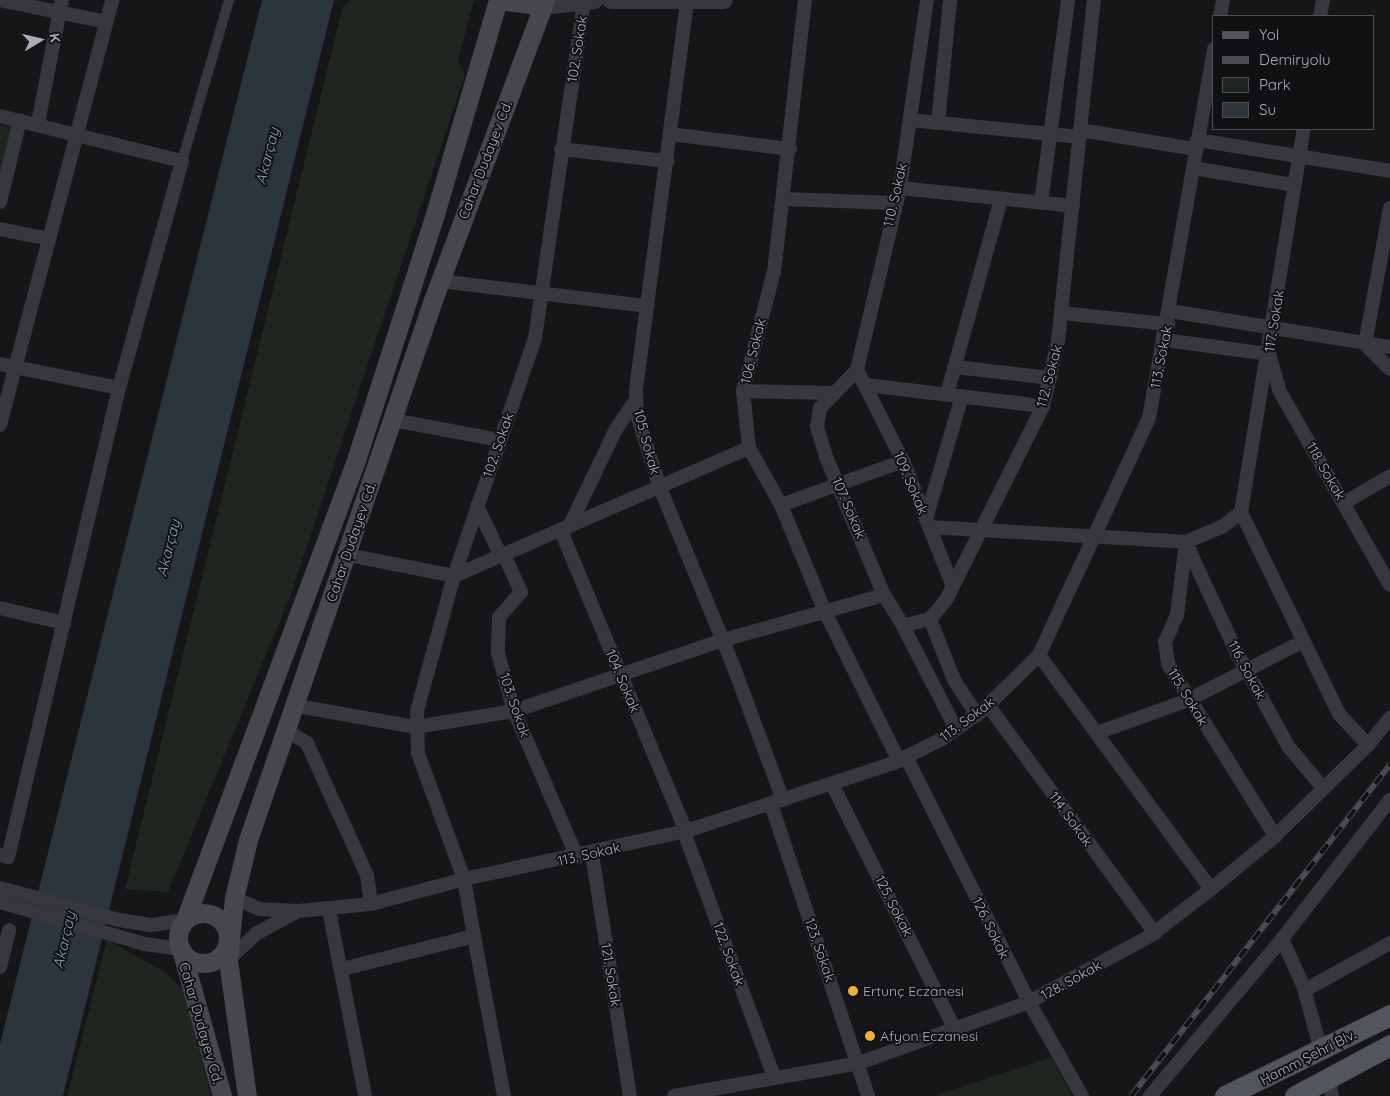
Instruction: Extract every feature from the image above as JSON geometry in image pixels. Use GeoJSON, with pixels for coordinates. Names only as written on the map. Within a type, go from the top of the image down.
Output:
{"type":"FeatureCollection","features":[{"type":"Feature","properties":{"kind":"main road"},"geometry":{"type":"LineString","coordinates":[[498,0],[544,3]]}},
{"type":"Feature","properties":{"kind":"main road","name":"Cahar Dudayev Cd."},"geometry":{"type":"LineString","coordinates":[[185,920],[357,457],[436,214],[498,0]]}},
{"type":"Feature","properties":{"kind":"main road","name":"Cahar Dudayev Cd."},"geometry":{"type":"LineString","coordinates":[[247,1096],[228,960],[228,940],[234,898],[263,787],[348,555],[440,281],[544,3]]}},
{"type":"Feature","properties":{"kind":"main road"},"geometry":{"type":"LineString","coordinates":[[198,913],[213,915],[224,925],[228,940],[222,954],[208,962],[192,960],[181,949],[178,934],[185,920],[198,913]]}},
{"type":"Feature","properties":{"kind":"main road","name":"Cahar Dudayev Cd."},"geometry":{"type":"LineString","coordinates":[[181,949],[222,1096]]}},
{"type":"Feature","properties":{"kind":"main road","name":"Hamm Şehri Blv."},"geometry":{"type":"LineString","coordinates":[[1225,1096],[1390,1015]]}},
{"type":"Feature","properties":{"kind":"main road","name":"Hamm Şehri Blv."},"geometry":{"type":"LineString","coordinates":[[1295,1096],[1331,1087],[1390,1045]]}},
{"type":"Feature","properties":{"kind":"street"},"geometry":{"type":"LineString","coordinates":[[0,0],[61,6],[106,22]]}},
{"type":"Feature","properties":{"kind":"street"},"geometry":{"type":"LineString","coordinates":[[0,425],[112,0]]}},
{"type":"Feature","properties":{"kind":"street"},"geometry":{"type":"LineString","coordinates":[[0,855],[8,857],[119,388],[229,0]]}},
{"type":"Feature","properties":{"kind":"street"},"geometry":{"type":"LineString","coordinates":[[544,3],[590,0]]}},
{"type":"Feature","properties":{"kind":"street","name":"102. Sokak"},"geometry":{"type":"LineString","coordinates":[[504,1096],[464,879],[418,752],[416,727],[454,576],[535,338],[561,150],[590,0]]}},
{"type":"Feature","properties":{"kind":"street"},"geometry":{"type":"LineString","coordinates":[[611,0],[687,2],[724,0]]}},
{"type":"Feature","properties":{"kind":"street","name":"106. Sokak"},"geometry":{"type":"LineString","coordinates":[[805,0],[786,199],[774,271],[743,391],[749,448],[781,505],[825,612],[903,759]]}},
{"type":"Feature","properties":{"kind":"street","name":"110. Sokak"},"geometry":{"type":"LineString","coordinates":[[857,370],[893,203],[900,188],[927,0]]}},
{"type":"Feature","properties":{"kind":"street"},"geometry":{"type":"LineString","coordinates":[[938,123],[950,0]]}},
{"type":"Feature","properties":{"kind":"street"},"geometry":{"type":"LineString","coordinates":[[1041,203],[1068,0]]}},
{"type":"Feature","properties":{"kind":"street","name":"112. Sokak"},"geometry":{"type":"LineString","coordinates":[[930,619],[946,600],[979,530],[1043,406],[1050,378],[1061,313],[1094,0]]}},
{"type":"Feature","properties":{"kind":"street"},"geometry":{"type":"LineString","coordinates":[[1220,15],[1223,0]]}},
{"type":"Feature","properties":{"kind":"street"},"geometry":{"type":"LineString","coordinates":[[1320,15],[1323,0]]}},
{"type":"Feature","properties":{"kind":"street","name":"105. Sokak"},"geometry":{"type":"LineString","coordinates":[[687,2],[647,306],[636,399],[637,415],[660,488],[723,640],[777,802]]}},
{"type":"Feature","properties":{"kind":"street"},"geometry":{"type":"LineString","coordinates":[[38,123],[61,6]]}},
{"type":"Feature","properties":{"kind":"street","name":"113. Sokak"},"geometry":{"type":"LineString","coordinates":[[234,898],[260,910],[329,910],[371,904],[464,879],[577,858],[685,831],[903,759],[977,715],[1039,655],[1096,540],[1149,418],[1169,318],[1196,144],[1212,60]]}},
{"type":"Feature","properties":{"kind":"street"},"geometry":{"type":"LineString","coordinates":[[0,116],[38,123],[182,161]]}},
{"type":"Feature","properties":{"kind":"street"},"geometry":{"type":"LineString","coordinates":[[0,202],[20,120]]}},
{"type":"Feature","properties":{"kind":"street"},"geometry":{"type":"LineString","coordinates":[[910,120],[1050,134],[1080,134],[1196,144],[1390,171]]}},
{"type":"Feature","properties":{"kind":"street","name":"117. Sokak"},"geometry":{"type":"LineString","coordinates":[[1241,512],[1274,326],[1294,184],[1304,130]]}},
{"type":"Feature","properties":{"kind":"street"},"geometry":{"type":"LineString","coordinates":[[670,134],[790,149]]}},
{"type":"Feature","properties":{"kind":"street"},"geometry":{"type":"LineString","coordinates":[[561,150],[667,161]]}},
{"type":"Feature","properties":{"kind":"street"},"geometry":{"type":"LineString","coordinates":[[1193,168],[1294,184]]}},
{"type":"Feature","properties":{"kind":"street"},"geometry":{"type":"LineString","coordinates":[[900,188],[1073,206]]}},
{"type":"Feature","properties":{"kind":"street"},"geometry":{"type":"LineString","coordinates":[[786,199],[893,203]]}},
{"type":"Feature","properties":{"kind":"street"},"geometry":{"type":"LineString","coordinates":[[947,394],[1001,199]]}},
{"type":"Feature","properties":{"kind":"street"},"geometry":{"type":"LineString","coordinates":[[1365,344],[1390,208]]}},
{"type":"Feature","properties":{"kind":"street"},"geometry":{"type":"LineString","coordinates":[[0,229],[49,239]]}},
{"type":"Feature","properties":{"kind":"street"},"geometry":{"type":"LineString","coordinates":[[440,281],[542,296],[647,306]]}},
{"type":"Feature","properties":{"kind":"street"},"geometry":{"type":"LineString","coordinates":[[1061,313],[1169,318],[1274,326],[1365,344],[1390,347]]}},
{"type":"Feature","properties":{"kind":"street"},"geometry":{"type":"LineString","coordinates":[[1165,340],[1269,354]]}},
{"type":"Feature","properties":{"kind":"street"},"geometry":{"type":"LineString","coordinates":[[1365,344],[1390,368]]}},
{"type":"Feature","properties":{"kind":"street","name":"118. Sokak"},"geometry":{"type":"LineString","coordinates":[[1269,354],[1279,390],[1390,585]]}},
{"type":"Feature","properties":{"kind":"street"},"geometry":{"type":"LineString","coordinates":[[0,364],[119,388]]}},
{"type":"Feature","properties":{"kind":"street"},"geometry":{"type":"LineString","coordinates":[[955,367],[1050,378]]}},
{"type":"Feature","properties":{"kind":"street"},"geometry":{"type":"LineString","coordinates":[[857,370],[866,385],[1043,406]]}},
{"type":"Feature","properties":{"kind":"street","name":"107. Sokak"},"geometry":{"type":"LineString","coordinates":[[857,370],[831,393],[820,408],[818,427],[884,595],[904,626],[956,729]]}},
{"type":"Feature","properties":{"kind":"street","name":"109. Sokak"},"geometry":{"type":"LineString","coordinates":[[866,385],[903,461],[952,584]]}},
{"type":"Feature","properties":{"kind":"street"},"geometry":{"type":"LineString","coordinates":[[743,391],[831,393]]}},
{"type":"Feature","properties":{"kind":"street"},"geometry":{"type":"LineString","coordinates":[[962,396],[928,523],[979,530],[1096,540],[1186,542],[1222,527],[1241,512],[1340,714],[1368,746]]}},
{"type":"Feature","properties":{"kind":"street"},"geometry":{"type":"LineString","coordinates":[[565,529],[616,429],[636,399]]}},
{"type":"Feature","properties":{"kind":"street"},"geometry":{"type":"LineString","coordinates":[[393,420],[500,440]]}},
{"type":"Feature","properties":{"kind":"street"},"geometry":{"type":"LineString","coordinates":[[348,555],[454,576],[749,448]]}},
{"type":"Feature","properties":{"kind":"street"},"geometry":{"type":"LineString","coordinates":[[781,505],[903,461]]}},
{"type":"Feature","properties":{"kind":"street"},"geometry":{"type":"LineString","coordinates":[[1344,503],[1390,476]]}},
{"type":"Feature","properties":{"kind":"street"},"geometry":{"type":"LineString","coordinates":[[477,506],[502,555]]}},
{"type":"Feature","properties":{"kind":"street","name":"104. Sokak"},"geometry":{"type":"LineString","coordinates":[[565,529],[619,674],[685,831]]}},
{"type":"Feature","properties":{"kind":"street","name":"116. Sokak"},"geometry":{"type":"LineString","coordinates":[[1186,542],[1247,672],[1288,746],[1323,788]]}},
{"type":"Feature","properties":{"kind":"street","name":"115. Sokak"},"geometry":{"type":"LineString","coordinates":[[1186,542],[1176,615],[1165,642],[1168,664],[1188,700],[1275,836]]}},
{"type":"Feature","properties":{"kind":"street","name":"103. Sokak"},"geometry":{"type":"LineString","coordinates":[[502,555],[521,592],[499,617],[498,653],[514,712],[577,858]]}},
{"type":"Feature","properties":{"kind":"street"},"geometry":{"type":"LineString","coordinates":[[292,705],[416,727],[514,712],[619,674],[723,640],[884,595]]}},
{"type":"Feature","properties":{"kind":"street"},"geometry":{"type":"LineString","coordinates":[[0,608],[64,624]]}},
{"type":"Feature","properties":{"kind":"street"},"geometry":{"type":"LineString","coordinates":[[904,626],[930,619],[954,680],[977,715]]}},
{"type":"Feature","properties":{"kind":"street"},"geometry":{"type":"LineString","coordinates":[[1097,733],[1188,700],[1247,672],[1304,641]]}},
{"type":"Feature","properties":{"kind":"street"},"geometry":{"type":"LineString","coordinates":[[1039,655],[1211,889]]}},
{"type":"Feature","properties":{"kind":"street","name":"114. Sokak"},"geometry":{"type":"LineString","coordinates":[[988,705],[1154,933]]}},
{"type":"Feature","properties":{"kind":"street","name":"128. Sokak"},"geometry":{"type":"LineString","coordinates":[[674,1096],[859,1063],[955,1030],[1028,1002],[1154,933],[1211,889],[1275,836],[1368,746],[1390,718]]}},
{"type":"Feature","properties":{"kind":"street"},"geometry":{"type":"LineString","coordinates":[[284,729],[307,742],[367,875],[371,904]]}},
{"type":"Feature","properties":{"kind":"street","name":"126. Sokak"},"geometry":{"type":"LineString","coordinates":[[903,759],[1028,1002],[1082,1096]]}},
{"type":"Feature","properties":{"kind":"street","name":"125. Sokak"},"geometry":{"type":"LineString","coordinates":[[832,784],[955,1030]]}},
{"type":"Feature","properties":{"kind":"street"},"geometry":{"type":"LineString","coordinates":[[1150,1096],[1282,939],[1390,800]]}},
{"type":"Feature","properties":{"kind":"street","name":"123. Sokak"},"geometry":{"type":"LineString","coordinates":[[777,802],[868,1096]]}},
{"type":"Feature","properties":{"kind":"street","name":"122. Sokak"},"geometry":{"type":"LineString","coordinates":[[685,831],[774,1077]]}},
{"type":"Feature","properties":{"kind":"street","name":"121. Sokak"},"geometry":{"type":"LineString","coordinates":[[592,854],[630,1096]]}},
{"type":"Feature","properties":{"kind":"street"},"geometry":{"type":"LineString","coordinates":[[0,888],[119,920],[152,924],[185,920]]}},
{"type":"Feature","properties":{"kind":"street"},"geometry":{"type":"LineString","coordinates":[[0,902],[27,912],[116,936],[181,949]]}},
{"type":"Feature","properties":{"kind":"street"},"geometry":{"type":"LineString","coordinates":[[329,910],[342,969],[365,1096]]}},
{"type":"Feature","properties":{"kind":"street","name":"113. Sokak"},"geometry":{"type":"LineString","coordinates":[[228,960],[257,933],[298,911]]}},
{"type":"Feature","properties":{"kind":"street"},"geometry":{"type":"LineString","coordinates":[[0,967],[9,930]]}},
{"type":"Feature","properties":{"kind":"street"},"geometry":{"type":"LineString","coordinates":[[342,969],[474,936]]}},
{"type":"Feature","properties":{"kind":"street"},"geometry":{"type":"LineString","coordinates":[[1282,939],[1305,990],[1320,1051]]}},
{"type":"Feature","properties":{"kind":"street"},"geometry":{"type":"LineString","coordinates":[[1305,990],[1390,943]]}},
{"type":"Feature","properties":{"kind":"green space"},"geometry":{"type":"Polygon","coordinates":[[[350,0],[474,0],[458,60],[465,74],[291,594],[168,892],[125,889],[343,6],[350,0]]]}},
{"type":"Feature","properties":{"kind":"green space"},"geometry":{"type":"Polygon","coordinates":[[[0,125],[13,127],[0,176],[0,125]]]}},
{"type":"Feature","properties":{"kind":"green space"},"geometry":{"type":"Polygon","coordinates":[[[107,940],[165,972],[185,992],[211,1096],[67,1096],[107,940]]]}},
{"type":"Feature","properties":{"kind":"green space"},"geometry":{"type":"Polygon","coordinates":[[[1051,1057],[1072,1096],[934,1096],[1051,1057]]]}},
{"type":"Feature","properties":{"kind":"water","name":"Akarçay"},"geometry":{"type":"Polygon","coordinates":[[[262,0],[334,0],[63,1096],[0,1096],[0,1044],[262,0]]]}},
{"type":"Feature","properties":{"kind":"railway"},"geometry":{"type":"LineString","coordinates":[[1131,1096],[1390,764]]}},
{"type":"Feature","properties":{"kind":"place","name":"Ertunç Eczanesi"},"geometry":{"type":"Point","coordinates":[853,991]}},
{"type":"Feature","properties":{"kind":"place","name":"Afyon Eczanesi"},"geometry":{"type":"Point","coordinates":[870,1036]}}]}
